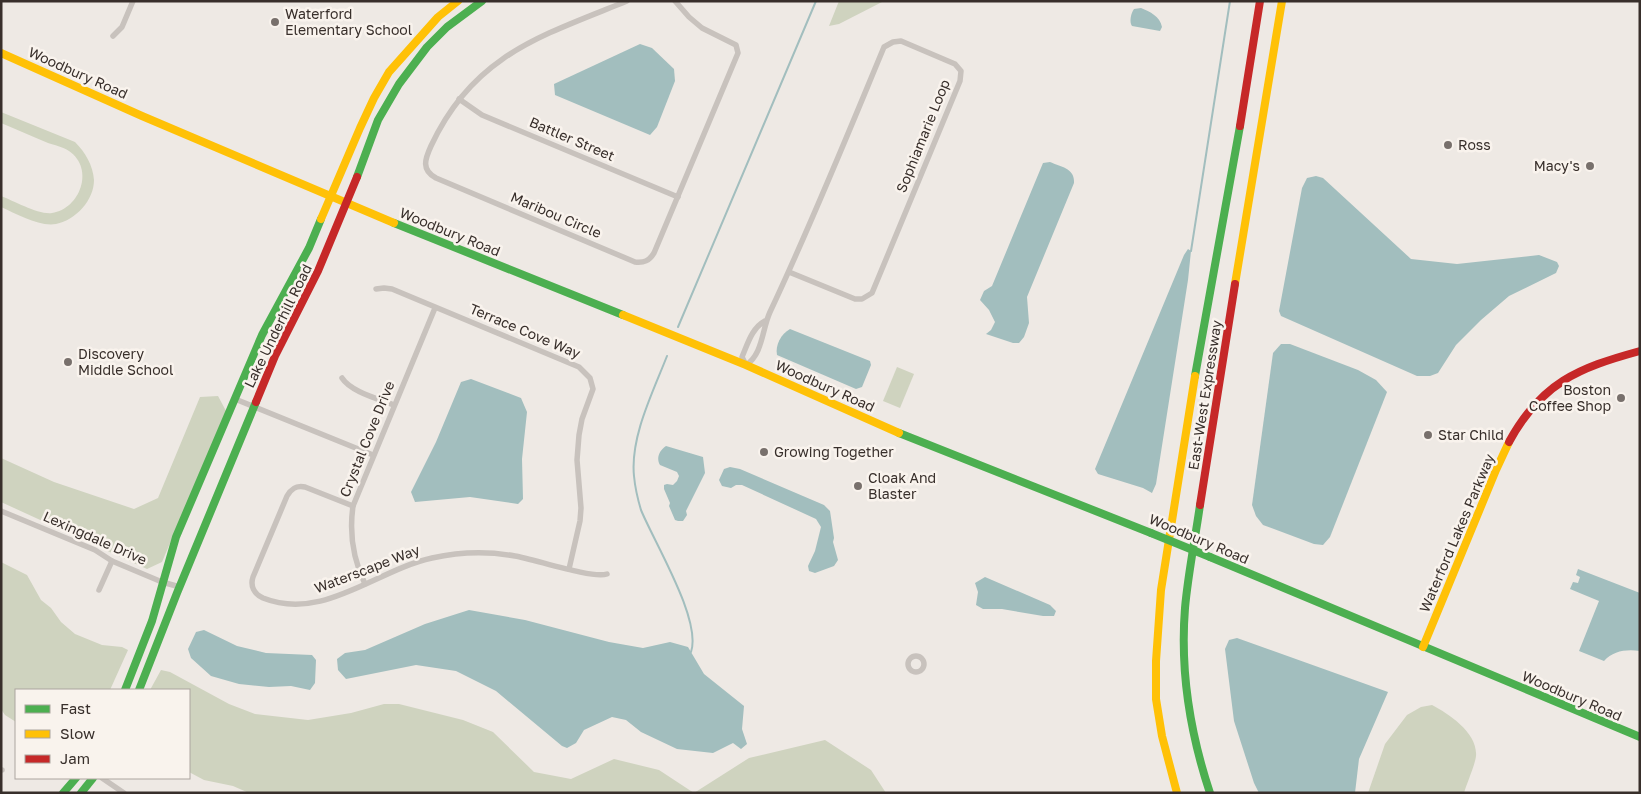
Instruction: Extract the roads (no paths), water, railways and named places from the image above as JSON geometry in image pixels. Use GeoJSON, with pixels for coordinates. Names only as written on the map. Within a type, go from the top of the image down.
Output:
{"type":"FeatureCollection","features":[{"type":"Feature","properties":{"kind":"main road","name":"Lake Underhill Road"},"geometry":{"type":"LineString","coordinates":[[125,689],[152,621],[176,537],[262,335],[309,248],[374,98],[389,72],[438,17],[458,1]]}},
{"type":"Feature","properties":{"kind":"main road","name":"Lake Underhill Road"},"geometry":{"type":"LineString","coordinates":[[139,689],[275,356],[318,271],[347,203],[375,126],[398,84],[427,47],[446,27],[482,1]]}},
{"type":"Feature","properties":{"kind":"main road","name":"East-West Expressway"},"geometry":{"type":"LineString","coordinates":[[1176,793],[1162,736],[1156,699],[1156,661],[1161,590],[1260,1]]}},
{"type":"Feature","properties":{"kind":"main road","name":"East-West Expressway"},"geometry":{"type":"LineString","coordinates":[[1210,793],[1196,750],[1186,702],[1183,660],[1184,618],[1226,339],[1282,1]]}},
{"type":"Feature","properties":{"kind":"main road","name":"Woodbury Road"},"geometry":{"type":"LineString","coordinates":[[1,53],[142,116],[347,203],[746,365],[894,431],[976,462],[1210,557],[1640,737]]}},
{"type":"Feature","properties":{"kind":"main road","name":"Waterford Lakes Parkway"},"geometry":{"type":"LineString","coordinates":[[1423,647],[1507,447],[1524,417],[1544,395],[1564,380],[1590,367],[1640,352]]}},
{"type":"Feature","properties":{"kind":"main road"},"geometry":{"type":"LineString","coordinates":[[63,793],[75,779]]}},
{"type":"Feature","properties":{"kind":"main road"},"geometry":{"type":"LineString","coordinates":[[81,793],[92,779]]}},
{"type":"Feature","properties":{"kind":"street"},"geometry":{"type":"LineString","coordinates":[[113,36],[122,27],[133,1]]}},
{"type":"Feature","properties":{"kind":"street","name":"Maribou Circle"},"geometry":{"type":"LineString","coordinates":[[627,1],[538,37],[490,68],[459,99],[445,120],[426,156],[425,165],[428,173],[639,262],[646,261],[654,253],[738,50],[733,44],[714,35],[695,22],[676,1]]}},
{"type":"Feature","properties":{"kind":"street","name":"Sophiamarie Loop"},"geometry":{"type":"LineString","coordinates":[[766,321],[759,324],[753,331],[742,357],[746,365],[752,361],[756,353],[765,330],[766,321],[789,272],[884,47],[893,42],[901,41],[955,64],[961,71],[960,81],[872,293],[862,299],[855,299],[789,272]]}},
{"type":"Feature","properties":{"kind":"street","name":"Battler Street"},"geometry":{"type":"LineString","coordinates":[[459,99],[482,115],[678,197]]}},
{"type":"Feature","properties":{"kind":"street","name":"Terrace Cove Way"},"geometry":{"type":"LineString","coordinates":[[376,289],[392,290],[579,367],[590,378],[592,394],[582,419],[578,443],[580,521],[569,569]]}},
{"type":"Feature","properties":{"kind":"street","name":"Crystal Cove Drive"},"geometry":{"type":"LineString","coordinates":[[365,584],[357,566],[352,546],[353,506],[435,308]]}},
{"type":"Feature","properties":{"kind":"street"},"geometry":{"type":"LineString","coordinates":[[342,378],[350,386],[394,405]]}},
{"type":"Feature","properties":{"kind":"street"},"geometry":{"type":"LineString","coordinates":[[236,399],[373,455]]}},
{"type":"Feature","properties":{"kind":"street","name":"Waterscape Way"},"geometry":{"type":"LineString","coordinates":[[353,506],[305,487],[298,486],[292,489],[286,496],[253,577],[252,585],[255,592],[261,597],[277,602],[297,604],[317,602],[330,599],[414,563],[440,556],[465,553],[502,554],[594,574],[607,574]]}},
{"type":"Feature","properties":{"kind":"street","name":"Lexingdale Drive"},"geometry":{"type":"LineString","coordinates":[[1,510],[95,550],[112,561],[162,582],[180,587]]}},
{"type":"Feature","properties":{"kind":"street"},"geometry":{"type":"LineString","coordinates":[[98,590],[112,561]]}},
{"type":"Feature","properties":{"kind":"street"},"geometry":{"type":"LineString","coordinates":[[103,779],[124,793]]}},
{"type":"Feature","properties":{"kind":"water"},"geometry":{"type":"Polygon","coordinates":[[[1141,8],[1159,20],[1162,27],[1160,31],[1132,26],[1131,15],[1134,9],[1141,8]]]}},
{"type":"Feature","properties":{"kind":"water"},"geometry":{"type":"Polygon","coordinates":[[[640,44],[652,48],[674,69],[675,81],[657,127],[650,135],[555,95],[554,84],[640,44]]]}},
{"type":"Feature","properties":{"kind":"water"},"geometry":{"type":"Polygon","coordinates":[[[1050,162],[1070,171],[1074,178],[1074,183],[1027,297],[1029,323],[1024,337],[1019,343],[1013,343],[986,334],[991,330],[995,322],[989,310],[980,300],[984,291],[992,286],[1043,163],[1050,162]]]}},
{"type":"Feature","properties":{"kind":"water"},"geometry":{"type":"Polygon","coordinates":[[[1316,176],[1323,178],[1411,259],[1457,264],[1539,255],[1557,262],[1559,266],[1556,273],[1509,296],[1481,320],[1456,345],[1438,373],[1430,376],[1417,376],[1281,316],[1279,311],[1302,188],[1307,178],[1316,176]]]}},
{"type":"Feature","properties":{"kind":"water"},"geometry":{"type":"Polygon","coordinates":[[[1188,249],[1191,251],[1188,280],[1156,484],[1152,493],[1143,488],[1098,474],[1095,469],[1188,249]]]}},
{"type":"Feature","properties":{"kind":"water"},"geometry":{"type":"Polygon","coordinates":[[[790,329],[870,361],[871,365],[862,387],[856,389],[777,355],[779,340],[790,329]]]}},
{"type":"Feature","properties":{"kind":"water"},"geometry":{"type":"Polygon","coordinates":[[[1281,344],[1290,344],[1358,370],[1376,380],[1387,392],[1330,537],[1323,545],[1314,544],[1263,525],[1256,516],[1252,505],[1273,353],[1281,344]]]}},
{"type":"Feature","properties":{"kind":"water"},"geometry":{"type":"Polygon","coordinates":[[[471,379],[521,398],[527,412],[522,459],[523,499],[518,504],[470,497],[415,502],[411,492],[436,442],[461,382],[471,379]]]}},
{"type":"Feature","properties":{"kind":"water"},"geometry":{"type":"Polygon","coordinates":[[[666,446],[703,457],[705,473],[683,521],[675,520],[664,489],[664,485],[673,485],[679,476],[677,472],[660,465],[659,455],[666,446]]]}},
{"type":"Feature","properties":{"kind":"water"},"geometry":{"type":"Polygon","coordinates":[[[730,467],[740,469],[824,505],[830,511],[833,542],[838,560],[834,566],[815,573],[809,571],[808,566],[815,551],[821,527],[816,519],[742,485],[736,485],[731,488],[722,486],[719,480],[724,469],[730,467]]]}},
{"type":"Feature","properties":{"kind":"water"},"geometry":{"type":"Polygon","coordinates":[[[1578,569],[1640,593],[1640,651],[1620,652],[1611,655],[1604,661],[1579,651],[1599,601],[1570,589],[1573,582],[1578,583],[1580,577],[1576,575],[1578,569]]]}},
{"type":"Feature","properties":{"kind":"water"},"geometry":{"type":"Polygon","coordinates":[[[985,577],[1050,605],[1056,611],[1054,616],[1002,609],[983,609],[976,605],[978,592],[975,583],[985,577]]]}},
{"type":"Feature","properties":{"kind":"water"},"geometry":{"type":"Polygon","coordinates":[[[469,610],[525,620],[609,642],[643,648],[670,642],[688,647],[704,674],[744,706],[742,729],[747,744],[741,749],[733,743],[713,753],[677,749],[641,732],[626,720],[612,717],[584,730],[576,743],[567,748],[562,746],[496,691],[456,671],[416,665],[346,679],[338,670],[337,659],[345,653],[365,650],[425,624],[469,610]]]}},
{"type":"Feature","properties":{"kind":"water"},"geometry":{"type":"Polygon","coordinates":[[[204,630],[237,646],[266,653],[312,655],[316,660],[315,683],[310,690],[291,686],[269,687],[239,684],[211,676],[191,658],[188,649],[196,632],[204,630]]]}},
{"type":"Feature","properties":{"kind":"water"},"geometry":{"type":"Polygon","coordinates":[[[1237,638],[1388,692],[1359,759],[1355,793],[1259,793],[1234,721],[1225,649],[1229,640],[1237,638]]]}},
{"type":"Feature","properties":{"kind":"waterway"},"geometry":{"type":"LineString","coordinates":[[678,327],[816,1]]}},
{"type":"Feature","properties":{"kind":"waterway"},"geometry":{"type":"LineString","coordinates":[[1191,251],[1230,1]]}},
{"type":"Feature","properties":{"kind":"waterway"},"geometry":{"type":"LineString","coordinates":[[667,356],[639,430],[634,461],[634,476],[641,510],[675,581],[690,621],[693,638],[691,652]]}},
{"type":"Feature","properties":{"kind":"place","name":"Waterford Elementary School"},"geometry":{"type":"Point","coordinates":[275,22]}},
{"type":"Feature","properties":{"kind":"place","name":"Ross"},"geometry":{"type":"Point","coordinates":[1448,145]}},
{"type":"Feature","properties":{"kind":"place","name":"Macy's"},"geometry":{"type":"Point","coordinates":[1590,166]}},
{"type":"Feature","properties":{"kind":"place","name":"Discovery Middle School"},"geometry":{"type":"Point","coordinates":[68,362]}},
{"type":"Feature","properties":{"kind":"place","name":"Boston Coffee Shop"},"geometry":{"type":"Point","coordinates":[1621,398]}},
{"type":"Feature","properties":{"kind":"place","name":"Star Child"},"geometry":{"type":"Point","coordinates":[1428,435]}},
{"type":"Feature","properties":{"kind":"place","name":"Growing Together"},"geometry":{"type":"Point","coordinates":[764,452]}},
{"type":"Feature","properties":{"kind":"place","name":"Cloak And Blaster"},"geometry":{"type":"Point","coordinates":[858,486]}}]}
